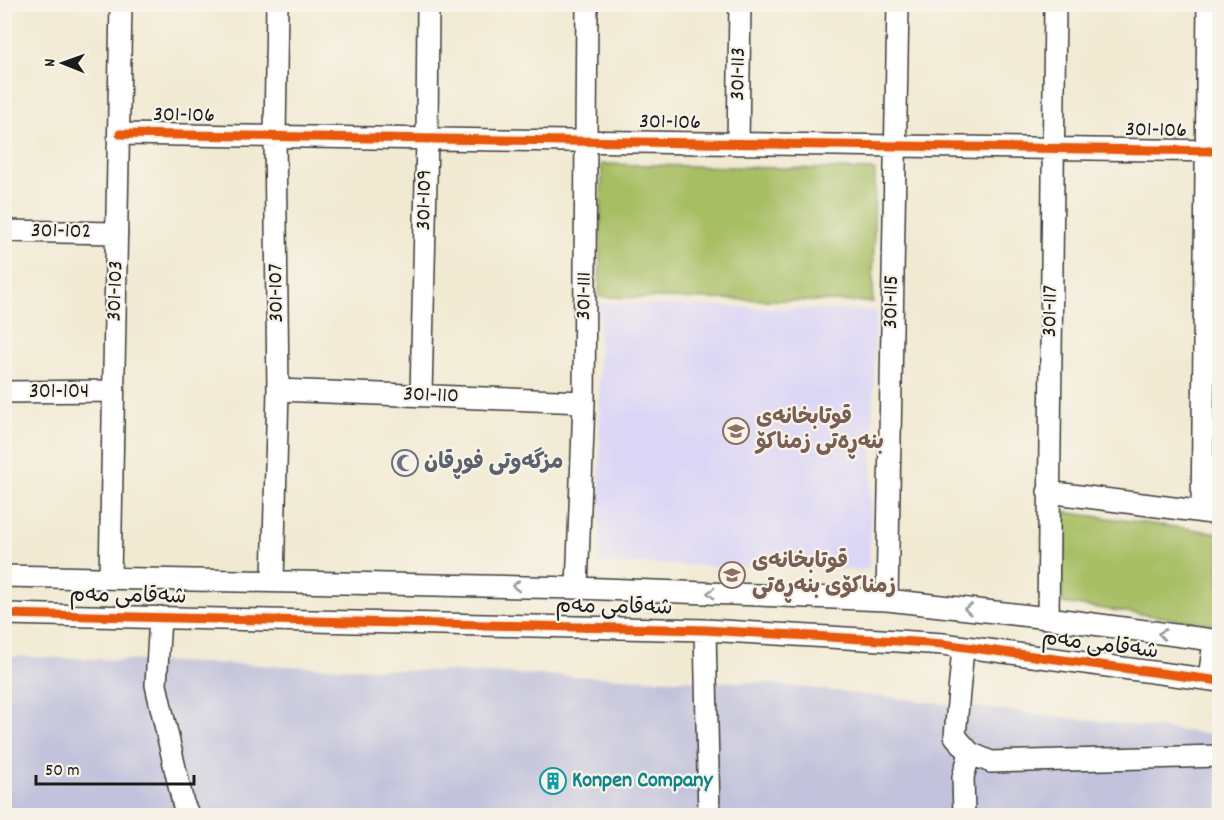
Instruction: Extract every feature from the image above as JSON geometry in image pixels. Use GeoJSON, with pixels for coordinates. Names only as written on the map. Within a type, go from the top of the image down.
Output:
{"type":"FeatureCollection","features":[{"type":"Feature","properties":{"kind":"street","name":"301-103"},"geometry":{"type":"LineString","coordinates":[[110,578],[121,4]]}},
{"type":"Feature","properties":{"kind":"street","name":"301-107"},"geometry":{"type":"LineString","coordinates":[[273,581],[278,390],[275,137],[277,4]]}},
{"type":"Feature","properties":{"kind":"street","name":"301-109"},"geometry":{"type":"LineString","coordinates":[[421,396],[428,4]]}},
{"type":"Feature","properties":{"kind":"street","name":"301-111"},"geometry":{"type":"LineString","coordinates":[[577,588],[584,402],[587,4]]}},
{"type":"Feature","properties":{"kind":"street","name":"301-113"},"geometry":{"type":"LineString","coordinates":[[738,144],[740,4]]}},
{"type":"Feature","properties":{"kind":"street","name":"301-115"},"geometry":{"type":"LineString","coordinates":[[887,600],[898,4]]}},
{"type":"Feature","properties":{"kind":"street","name":"301-117"},"geometry":{"type":"LineString","coordinates":[[1048,618],[1055,4]]}},
{"type":"Feature","properties":{"kind":"street"},"geometry":{"type":"LineString","coordinates":[[1048,492],[1211,513],[1213,151],[1208,4]]}},
{"type":"Feature","properties":{"kind":"street","name":"301-106"},"geometry":{"type":"LineString","coordinates":[[120,135],[1213,151]]}},
{"type":"Feature","properties":{"kind":"street","name":"301-102"},"geometry":{"type":"LineString","coordinates":[[4,231],[117,233]]}},
{"type":"Feature","properties":{"kind":"street","name":"301-110"},"geometry":{"type":"LineString","coordinates":[[278,390],[584,402]]}},
{"type":"Feature","properties":{"kind":"street","name":"301-104"},"geometry":{"type":"LineString","coordinates":[[4,392],[113,391]]}},
{"type":"Feature","properties":{"kind":"street","name":"شەقامی مەم"},"geometry":{"type":"LineString","coordinates":[[4,576],[577,588],[887,600],[1048,618],[1216,641]]}},
{"type":"Feature","properties":{"kind":"street","name":"شەقامی مەم"},"geometry":{"type":"LineString","coordinates":[[4,614],[705,630],[898,640],[1214,680]]}},
{"type":"Feature","properties":{"kind":"street"},"geometry":{"type":"LineString","coordinates":[[160,617],[156,686],[183,803],[189,816]]}},
{"type":"Feature","properties":{"kind":"street"},"geometry":{"type":"LineString","coordinates":[[705,630],[709,816]]}},
{"type":"Feature","properties":{"kind":"street"},"geometry":{"type":"LineString","coordinates":[[1214,680],[1216,641]]}},
{"type":"Feature","properties":{"kind":"street"},"geometry":{"type":"LineString","coordinates":[[963,648],[955,736],[970,753],[991,762],[1220,756]]}},
{"type":"Feature","properties":{"kind":"street"},"geometry":{"type":"LineString","coordinates":[[964,816],[963,777],[970,753]]}},
{"type":"Feature","properties":{"kind":"shaded area","name":"قوتابخانەی بنەڕەتی زمناکۆ"},"geometry":{"type":"Polygon","coordinates":[[[599,303],[876,311],[869,570],[600,563],[599,303]]]}},
{"type":"Feature","properties":{"kind":"shaded area"},"geometry":{"type":"Polygon","coordinates":[[[5,656],[762,683],[1219,735],[1219,815],[5,816],[5,656]]]}},
{"type":"Feature","properties":{"kind":"green space"},"geometry":{"type":"Polygon","coordinates":[[[602,164],[875,170],[873,302],[599,297],[602,164]]]}},
{"type":"Feature","properties":{"kind":"green space"},"geometry":{"type":"Polygon","coordinates":[[[1063,512],[1219,533],[1219,625],[1062,603],[1063,512]]]}},
{"type":"Feature","properties":{"kind":"cycle path"},"geometry":{"type":"LineString","coordinates":[[120,134],[1220,151]]}},
{"type":"Feature","properties":{"kind":"cycle path"},"geometry":{"type":"LineString","coordinates":[[4,614],[705,630],[943,644],[1220,681]]}},
{"type":"Feature","properties":{"kind":"place","name":"قوتابخانەی بنەڕەتی زمناکۆ"},"geometry":{"type":"Point","coordinates":[736,431]}},
{"type":"Feature","properties":{"kind":"place","name":"مزگەوتی فوڕقان"},"geometry":{"type":"Point","coordinates":[405,463]}},
{"type":"Feature","properties":{"kind":"place","name":"قوتابخانەی زمناكۆی بنەڕەتی"},"geometry":{"type":"Point","coordinates":[732,575]}},
{"type":"Feature","properties":{"kind":"place","name":"Konpen Company"},"geometry":{"type":"Point","coordinates":[553,781]}}]}
